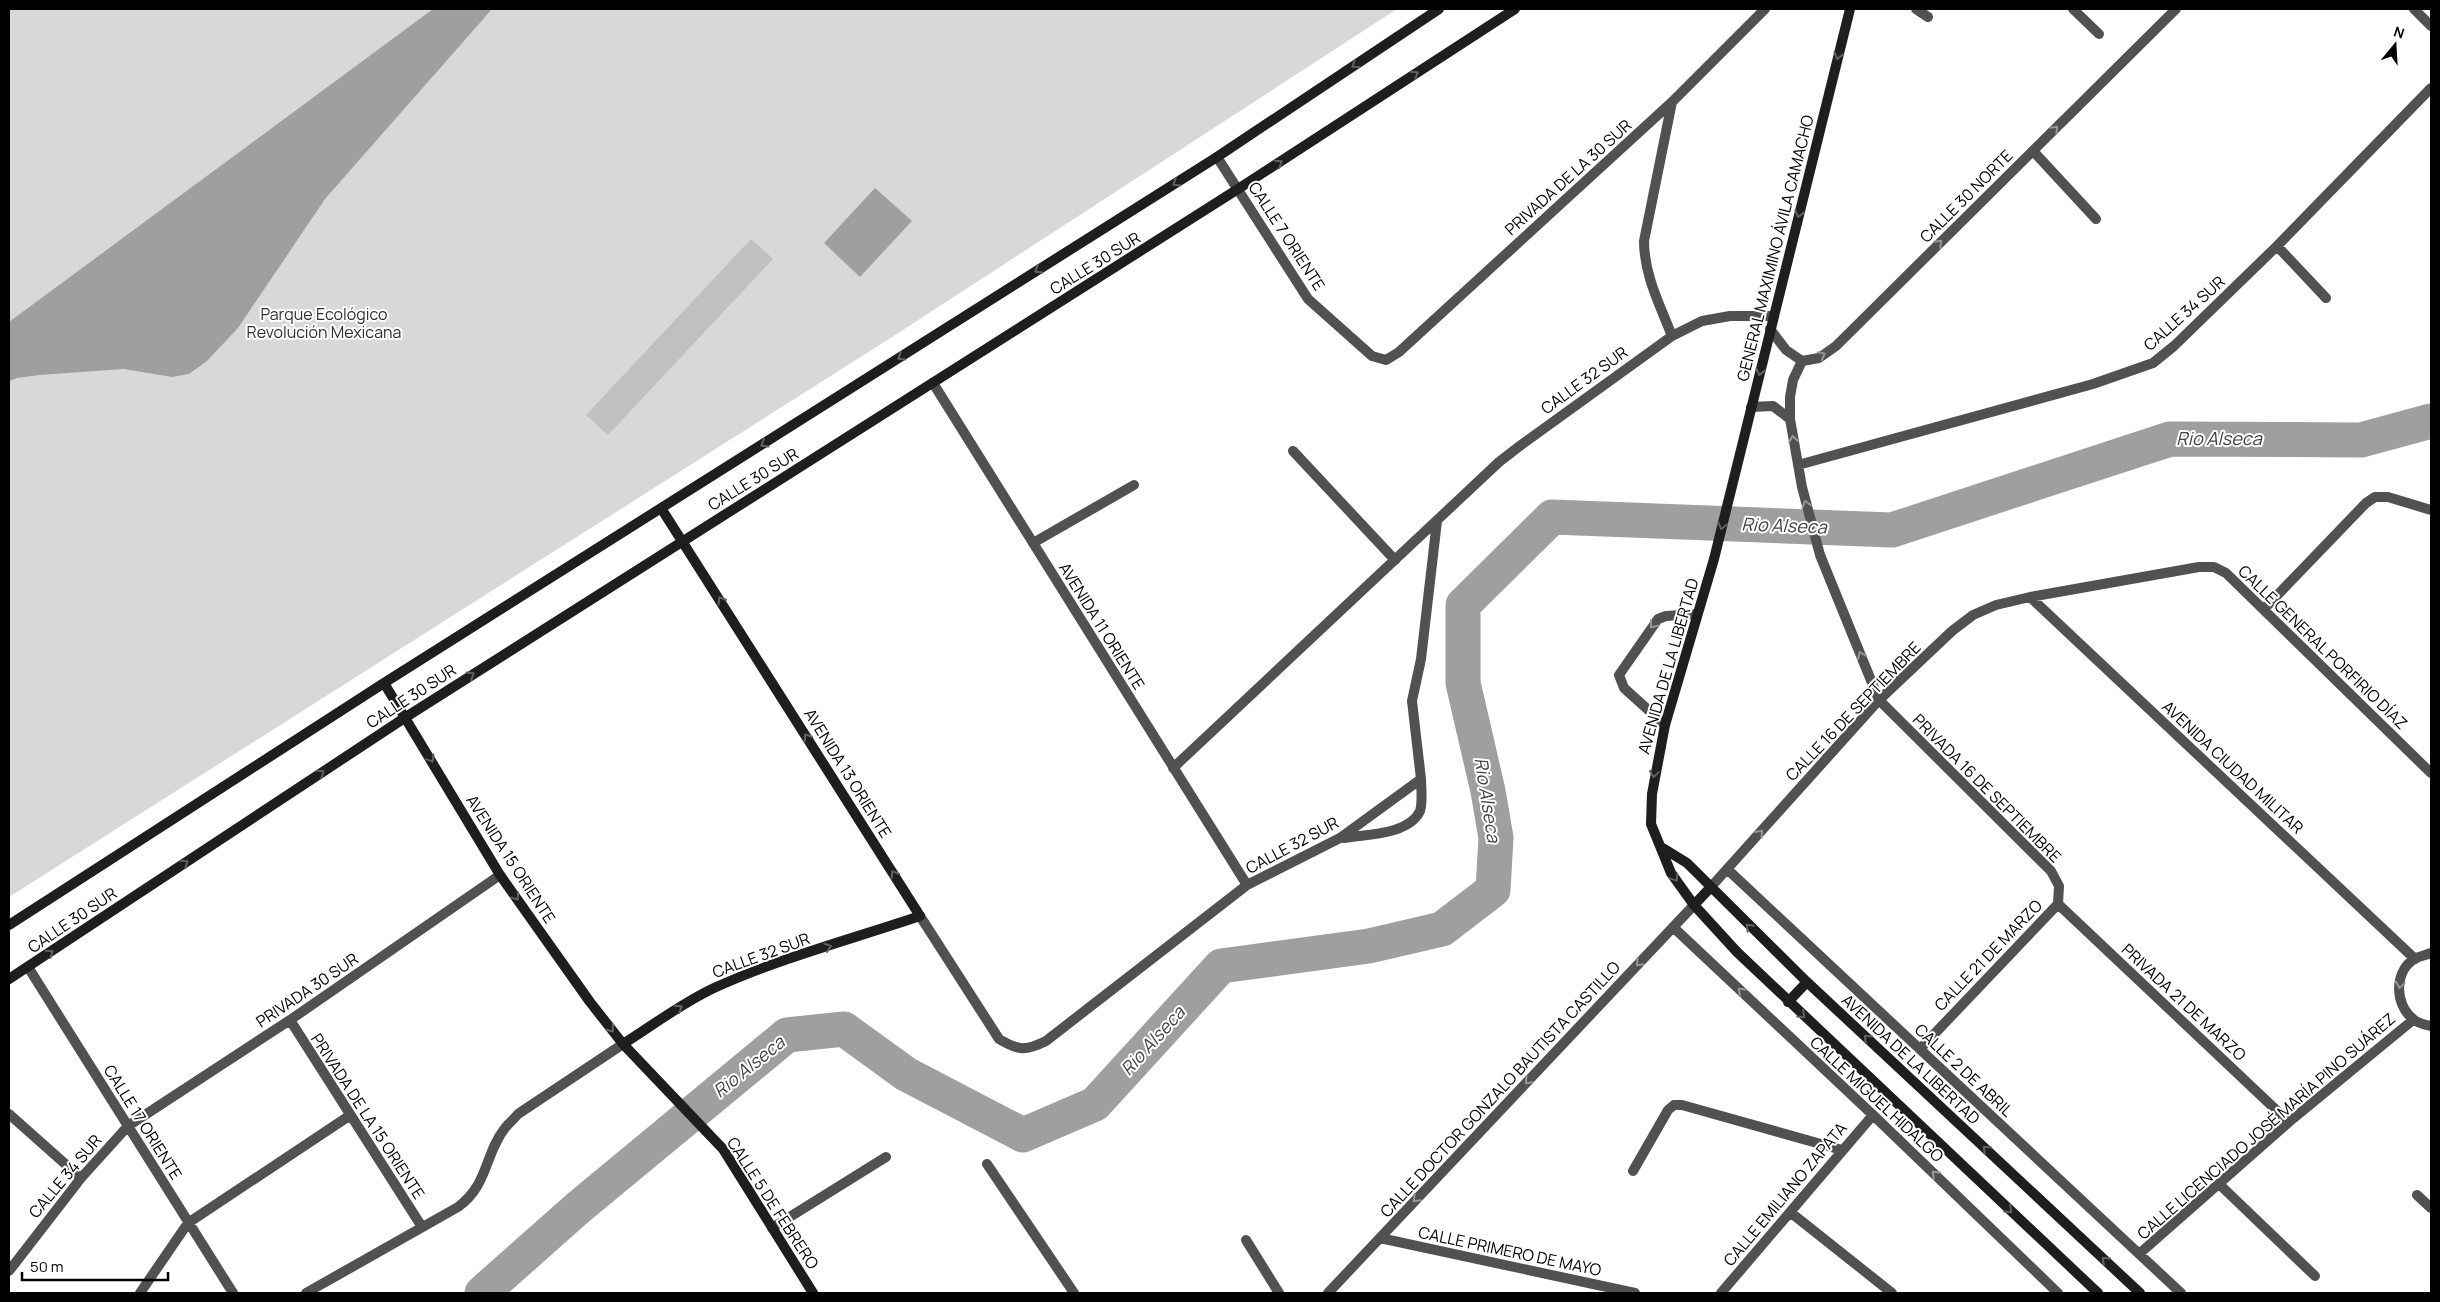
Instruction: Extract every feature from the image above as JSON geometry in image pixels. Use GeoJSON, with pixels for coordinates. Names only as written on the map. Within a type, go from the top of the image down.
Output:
{"type":"FeatureCollection","features":[{"type":"Feature","properties":{"kind":"main road","name":"CALLE 30 SUR"},"geometry":{"type":"LineString","coordinates":[[9,925],[384,683],[1217,157],[1439,9]]}},
{"type":"Feature","properties":{"kind":"main road","name":"CALLE 30 SUR"},"geometry":{"type":"LineString","coordinates":[[9,979],[406,717],[1238,189],[1516,9]]}},
{"type":"Feature","properties":{"kind":"main road","name":"GENERAL MAXIMINO ÁVILA CAMACHO"},"geometry":{"type":"LineString","coordinates":[[1730,494],[1850,9]]}},
{"type":"Feature","properties":{"kind":"main road","name":"AVENIDA DE LA LIBERTAD"},"geometry":{"type":"LineString","coordinates":[[1730,494],[1714,558],[1665,725],[1652,794],[1652,824],[1671,873],[1694,905],[1737,952],[2098,1293]]}},
{"type":"Feature","properties":{"kind":"main road","name":"AVENIDA 13 ORIENTE"},"geometry":{"type":"LineString","coordinates":[[661,508],[684,541],[920,916]]}},
{"type":"Feature","properties":{"kind":"main road","name":"AVENIDA 15 ORIENTE"},"geometry":{"type":"LineString","coordinates":[[384,683],[500,876],[623,1044]]}},
{"type":"Feature","properties":{"kind":"main road","name":"AVENIDA DE LA LIBERTAD"},"geometry":{"type":"LineString","coordinates":[[1661,848],[1687,863],[1710,888],[1807,982],[2140,1293]]}},
{"type":"Feature","properties":{"kind":"main road","name":"CALLE 16 DE SEPTIEMBRE"},"geometry":{"type":"LineString","coordinates":[[1694,905],[1710,888]]}},
{"type":"Feature","properties":{"kind":"main road","name":"CALLE 32 SUR"},"geometry":{"type":"LineString","coordinates":[[623,1044],[713,988],[744,975],[920,916]]}},
{"type":"Feature","properties":{"kind":"main road"},"geometry":{"type":"LineString","coordinates":[[1788,1002],[1807,982]]}},
{"type":"Feature","properties":{"kind":"main road","name":"CALLE 5 DE FEBRERO"},"geometry":{"type":"LineString","coordinates":[[623,1044],[723,1149],[813,1293]]}},
{"type":"Feature","properties":{"kind":"street","name":"PRIVADA DE LA 30 SUR"},"geometry":{"type":"LineString","coordinates":[[1386,360],[1399,352],[1672,102],[1765,9]]}},
{"type":"Feature","properties":{"kind":"street"},"geometry":{"type":"LineString","coordinates":[[1916,9],[1928,17]]}},
{"type":"Feature","properties":{"kind":"street"},"geometry":{"type":"LineString","coordinates":[[2073,9],[2099,34]]}},
{"type":"Feature","properties":{"kind":"street","name":"CALLE 30 NORTE"},"geometry":{"type":"LineString","coordinates":[[1802,361],[1819,358],[1836,346],[2176,9]]}},
{"type":"Feature","properties":{"kind":"street"},"geometry":{"type":"LineString","coordinates":[[2414,9],[2431,26]]}},
{"type":"Feature","properties":{"kind":"street","name":"CALLE 34 SUR"},"geometry":{"type":"LineString","coordinates":[[1798,465],[2093,384],[2153,363],[2174,346],[2277,246],[2431,88]]}},
{"type":"Feature","properties":{"kind":"street"},"geometry":{"type":"LineString","coordinates":[[1672,102],[1644,241],[1647,272],[1672,336]]}},
{"type":"Feature","properties":{"kind":"street"},"geometry":{"type":"LineString","coordinates":[[2033,151],[2096,218]]}},
{"type":"Feature","properties":{"kind":"street","name":"CALLE 7 ORIENTE"},"geometry":{"type":"LineString","coordinates":[[1217,157],[1308,299],[1372,356],[1386,360]]}},
{"type":"Feature","properties":{"kind":"street"},"geometry":{"type":"LineString","coordinates":[[2277,246],[2326,298]]}},
{"type":"Feature","properties":{"kind":"street","name":"CALLE 32 SUR"},"geometry":{"type":"LineString","coordinates":[[1173,768],[1520,445],[1672,336],[1702,321],[1730,316],[1774,316]]}},
{"type":"Feature","properties":{"kind":"street"},"geometry":{"type":"LineString","coordinates":[[1770,329],[1786,350],[1802,361],[1793,380],[1790,397],[1790,420],[1802,487],[1820,555],[1879,700]]}},
{"type":"Feature","properties":{"kind":"street","name":"AVENIDA 11 ORIENTE"},"geometry":{"type":"LineString","coordinates":[[933,383],[1247,885]]}},
{"type":"Feature","properties":{"kind":"street"},"geometry":{"type":"LineString","coordinates":[[1751,407],[1774,406],[1790,420]]}},
{"type":"Feature","properties":{"kind":"street"},"geometry":{"type":"LineString","coordinates":[[1293,451],[1395,560]]}},
{"type":"Feature","properties":{"kind":"street"},"geometry":{"type":"LineString","coordinates":[[1033,543],[1134,485]]}},
{"type":"Feature","properties":{"kind":"street"},"geometry":{"type":"LineString","coordinates":[[2264,609],[2375,497],[2388,497],[2431,510]]}},
{"type":"Feature","properties":{"kind":"street"},"geometry":{"type":"LineString","coordinates":[[1340,838],[1396,829],[1412,821],[1420,810],[1420,779],[1412,701],[1421,659],[1437,521]]}},
{"type":"Feature","properties":{"kind":"street","name":"CALLE 16 DE SEPTIEMBRE"},"geometry":{"type":"LineString","coordinates":[[1710,888],[1879,700],[1952,631],[1973,615],[1996,605],[2030,597],[2200,567],[2214,567]]}},
{"type":"Feature","properties":{"kind":"street","name":"CALLE GENERAL PORFIRIO DÍAZ"},"geometry":{"type":"LineString","coordinates":[[2214,567],[2226,573],[2264,609],[2431,773]]}},
{"type":"Feature","properties":{"kind":"street","name":"AVENIDA CIUDAD MILITAR"},"geometry":{"type":"LineString","coordinates":[[2030,597],[2415,959]]}},
{"type":"Feature","properties":{"kind":"street"},"geometry":{"type":"LineString","coordinates":[[1665,725],[1624,688],[1619,675],[1658,619],[1666,616],[1697,614]]}},
{"type":"Feature","properties":{"kind":"street","name":"PRIVADA 16 DE SEPTIEMBRE"},"geometry":{"type":"LineString","coordinates":[[1879,700],[2051,871],[2059,886],[2058,904]]}},
{"type":"Feature","properties":{"kind":"street","name":"CALLE 32 SUR"},"geometry":{"type":"LineString","coordinates":[[1014,1048],[1030,1049],[1046,1041],[1247,885],[1340,838],[1420,779]]}},
{"type":"Feature","properties":{"kind":"street","name":"CALLE 2 DE ABRIL"},"geometry":{"type":"LineString","coordinates":[[1727,869],[2181,1293]]}},
{"type":"Feature","properties":{"kind":"street","name":"PRIVADA 30 SUR"},"geometry":{"type":"LineString","coordinates":[[128,1126],[290,1020],[500,876]]}},
{"type":"Feature","properties":{"kind":"street","name":"CALLE 21 DE MARZO"},"geometry":{"type":"LineString","coordinates":[[1920,1048],[2058,904]]}},
{"type":"Feature","properties":{"kind":"street","name":"PRIVADA 21 DE MARZO"},"geometry":{"type":"LineString","coordinates":[[2058,904],[2290,1122]]}},
{"type":"Feature","properties":{"kind":"street","name":"CALLE DOCTOR GONZALO BAUTISTA CASTILLO"},"geometry":{"type":"LineString","coordinates":[[1328,1293],[1694,905]]}},
{"type":"Feature","properties":{"kind":"street","name":"AVENIDA 13 ORIENTE"},"geometry":{"type":"LineString","coordinates":[[920,916],[1000,1039],[1014,1048]]}},
{"type":"Feature","properties":{"kind":"street","name":"CALLE MIGUEL HIDALGO"},"geometry":{"type":"LineString","coordinates":[[1673,927],[1873,1115],[2058,1293]]}},
{"type":"Feature","properties":{"kind":"street"},"geometry":{"type":"LineString","coordinates":[[2431,953],[2415,959],[2403,972],[2398,989],[2402,1006],[2413,1020],[2431,1026]]}},
{"type":"Feature","properties":{"kind":"street","name":"CALLE 17 ORIENTE"},"geometry":{"type":"LineString","coordinates":[[28,967],[233,1293]]}},
{"type":"Feature","properties":{"kind":"street","name":"PRIVADA DE LA 15 ORIENTE"},"geometry":{"type":"LineString","coordinates":[[290,1020],[349,1116],[422,1227]]}},
{"type":"Feature","properties":{"kind":"street","name":"CALLE LICENCIADO JOSÉ MARÍA PINO SUÁREZ"},"geometry":{"type":"LineString","coordinates":[[2139,1254],[2290,1122],[2413,1020]]}},
{"type":"Feature","properties":{"kind":"street"},"geometry":{"type":"LineString","coordinates":[[306,1293],[458,1207],[471,1197],[480,1183],[504,1129],[518,1114],[623,1044]]}},
{"type":"Feature","properties":{"kind":"street"},"geometry":{"type":"LineString","coordinates":[[1634,1171],[1668,1110],[1674,1105],[1682,1105],[1842,1150]]}},
{"type":"Feature","properties":{"kind":"street"},"geometry":{"type":"LineString","coordinates":[[9,1114],[81,1178]]}},
{"type":"Feature","properties":{"kind":"street","name":"CALLE EMILIANO ZAPATA"},"geometry":{"type":"LineString","coordinates":[[1721,1293],[1873,1115]]}},
{"type":"Feature","properties":{"kind":"street"},"geometry":{"type":"LineString","coordinates":[[140,1293],[188,1223],[349,1116]]}},
{"type":"Feature","properties":{"kind":"street","name":"CALLE 34 SUR"},"geometry":{"type":"LineString","coordinates":[[9,1271],[81,1178],[128,1126]]}},
{"type":"Feature","properties":{"kind":"street"},"geometry":{"type":"LineString","coordinates":[[772,1228],[886,1157]]}},
{"type":"Feature","properties":{"kind":"street"},"geometry":{"type":"LineString","coordinates":[[987,1164],[1074,1293]]}},
{"type":"Feature","properties":{"kind":"street"},"geometry":{"type":"LineString","coordinates":[[2219,1184],[2315,1276]]}},
{"type":"Feature","properties":{"kind":"street"},"geometry":{"type":"LineString","coordinates":[[2417,1194],[2431,1208]]}},
{"type":"Feature","properties":{"kind":"street"},"geometry":{"type":"LineString","coordinates":[[1790,1212],[1892,1293]]}},
{"type":"Feature","properties":{"kind":"street","name":"CALLE PRIMERO DE MAYO"},"geometry":{"type":"LineString","coordinates":[[1380,1238],[1634,1293]]}},
{"type":"Feature","properties":{"kind":"street"},"geometry":{"type":"LineString","coordinates":[[1246,1240],[1279,1293]]}},
{"type":"Feature","properties":{"kind":"green space","name":"Parque Ecológico Revolución Mexicana"},"geometry":{"type":"Polygon","coordinates":[[[9,9],[1397,9],[889,339],[9,897],[9,9]]]}},
{"type":"Feature","properties":{"kind":"shaded area"},"geometry":{"type":"Polygon","coordinates":[[[433,9],[492,9],[325,199],[238,328],[207,361],[189,374],[172,377],[124,369],[39,375],[9,381],[9,322],[433,9]]]}},
{"type":"Feature","properties":{"kind":"shaded area"},"geometry":{"type":"Polygon","coordinates":[[[875,188],[912,221],[860,277],[824,243],[875,188]]]}},
{"type":"Feature","properties":{"kind":"building"},"geometry":{"type":"Polygon","coordinates":[[[751,239],[773,259],[608,435],[586,415],[751,239]]]}},
{"type":"Feature","properties":{"kind":"waterway","name":"Rio Alseca"},"geometry":{"type":"LineString","coordinates":[[482,1293],[579,1207],[787,1035],[844,1029],[906,1074],[1023,1135],[1095,1104],[1221,966],[1369,946],[1442,929],[1493,890],[1496,838],[1488,791],[1463,683],[1463,605],[1552,517],[1892,530],[2170,439],[2361,440],[2431,421]]}}]}
